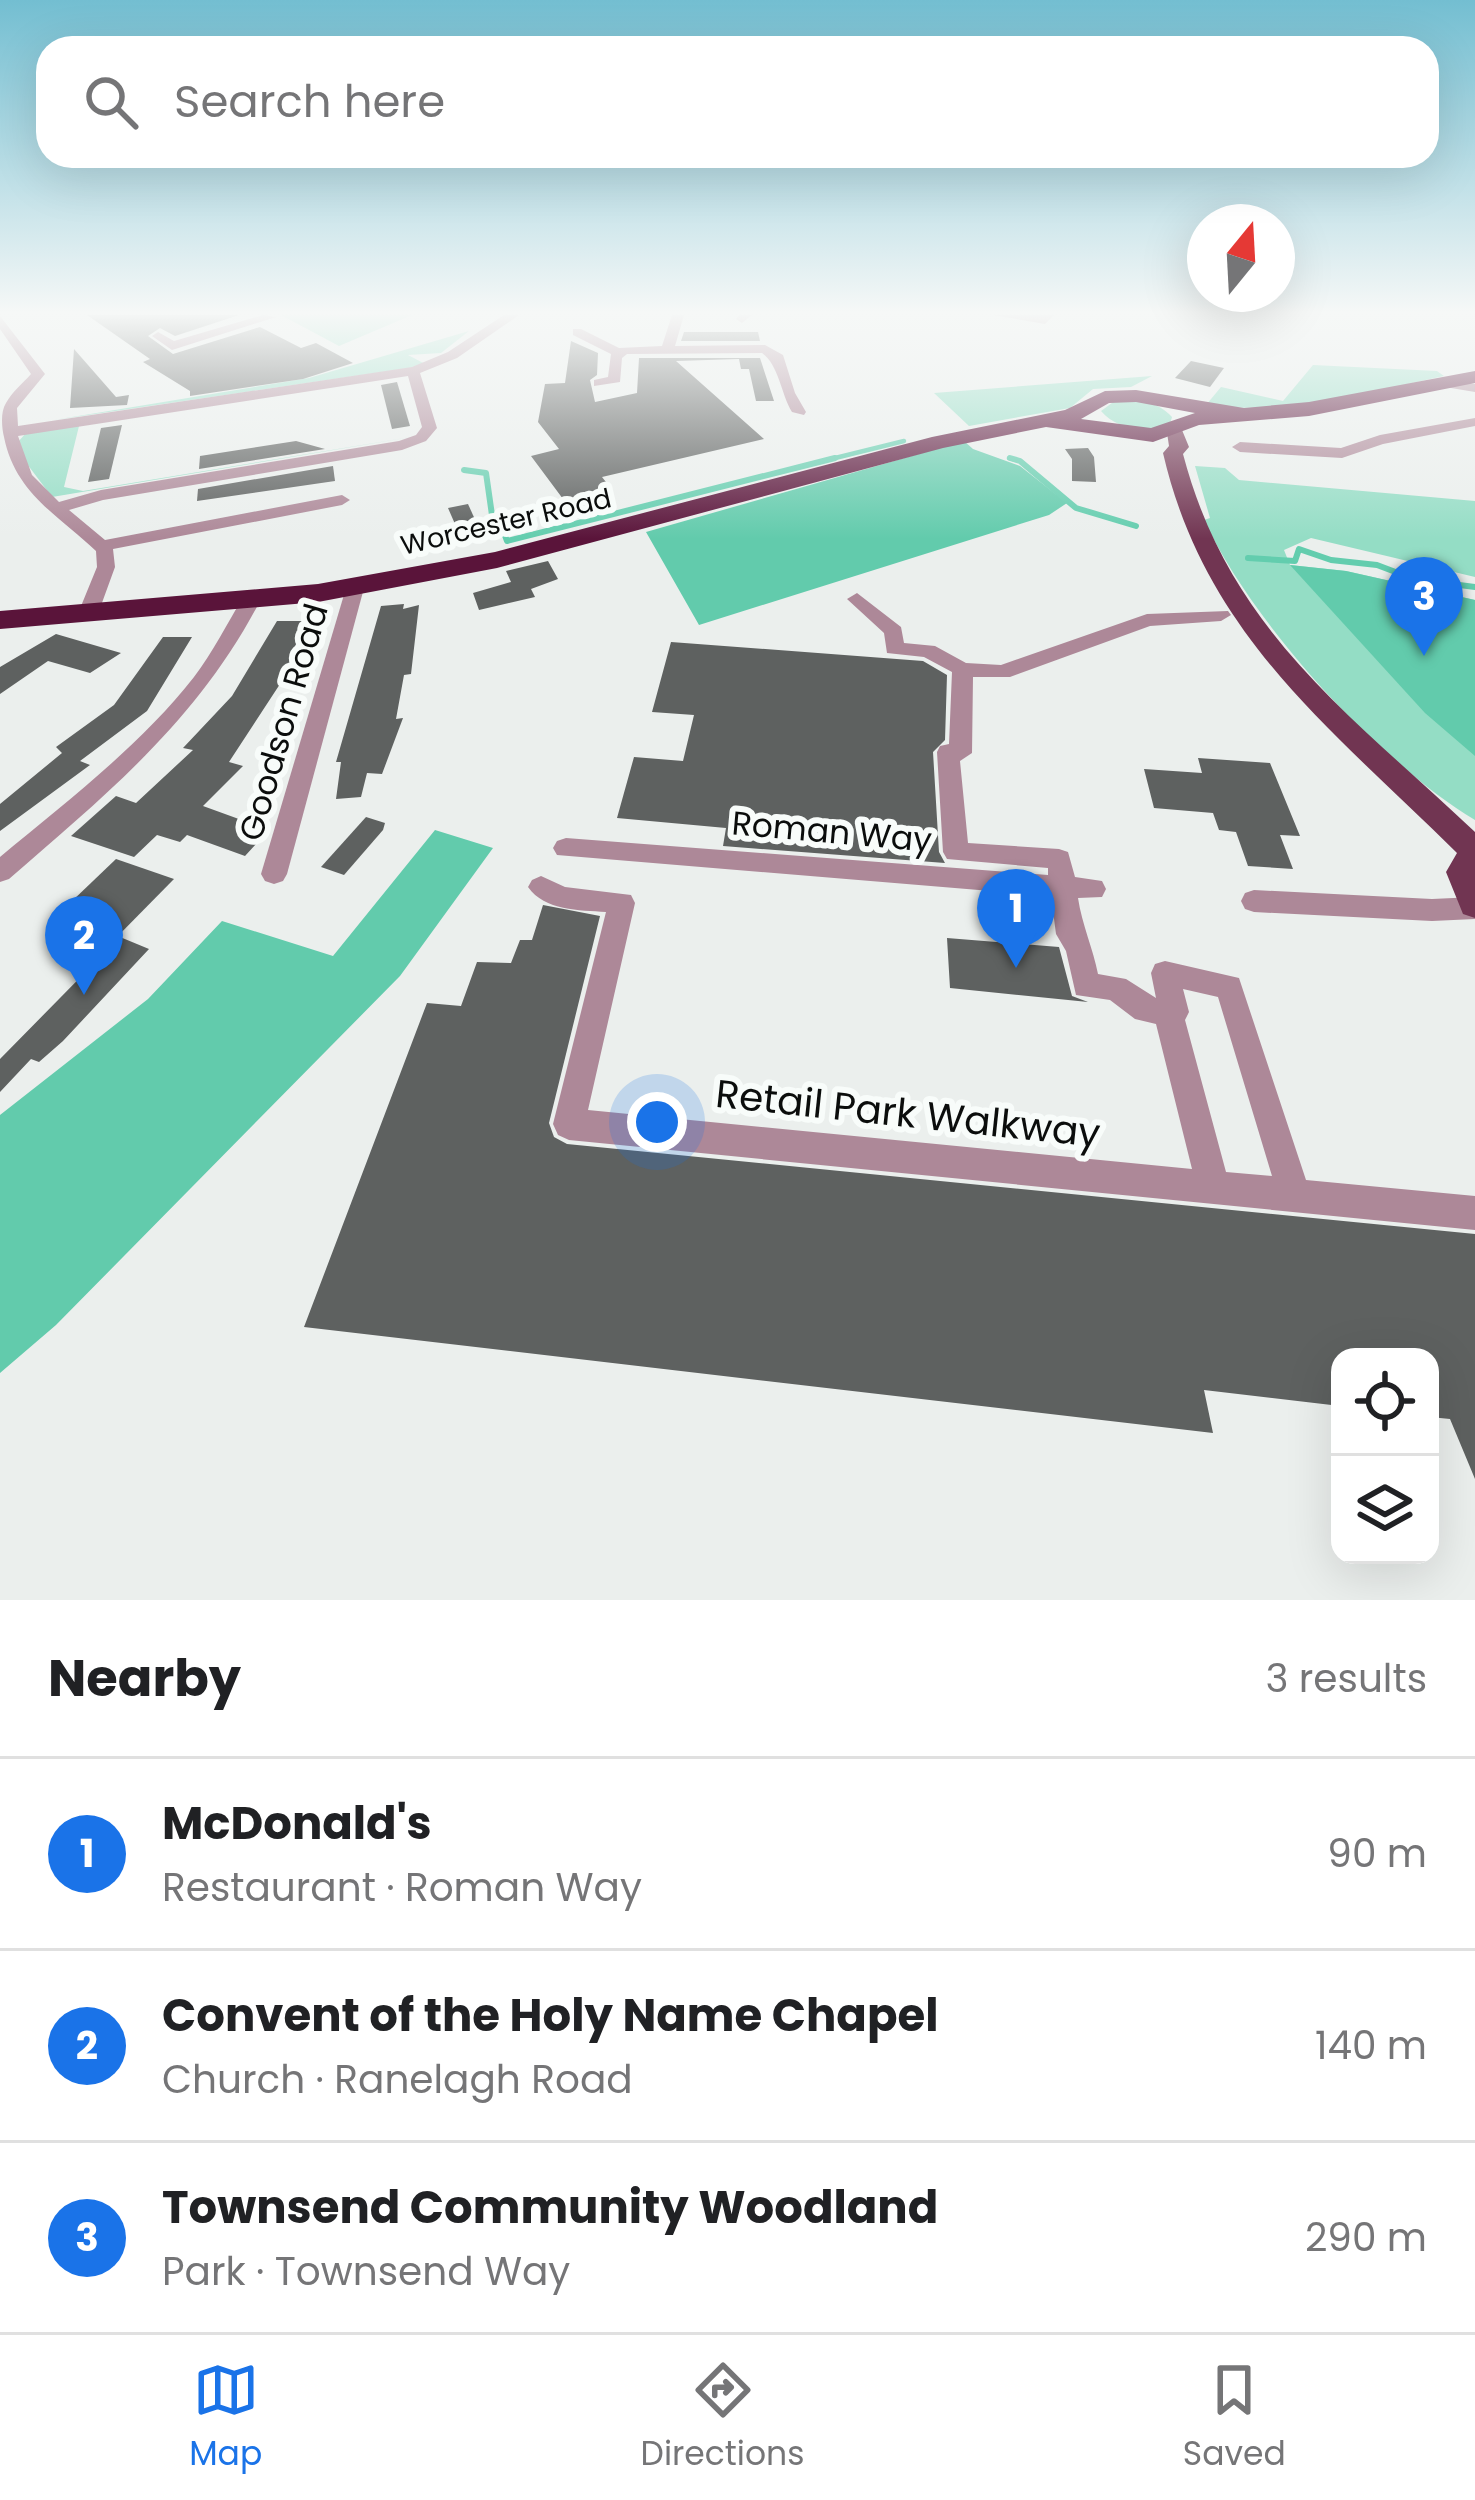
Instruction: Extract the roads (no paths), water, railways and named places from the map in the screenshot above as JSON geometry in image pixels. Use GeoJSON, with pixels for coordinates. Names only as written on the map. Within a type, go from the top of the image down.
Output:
{"type":"FeatureCollection","features":[{"type":"Feature","properties":{"kind":"highway"},"geometry":{"type":"LineString","coordinates":[[1245,415],[1118,395],[1094,401],[1096,417],[1145,435],[1176,436],[1245,415],[1413,390]]}},
{"type":"Feature","properties":{"kind":"highway"},"geometry":{"type":"LineString","coordinates":[[1164,404],[1176,412],[1176,436]]}},
{"type":"Feature","properties":{"kind":"highway","name":"Worcester Road"},"geometry":{"type":"LineString","coordinates":[[0,620],[355,588],[497,560],[1016,426],[1096,417]]}},
{"type":"Feature","properties":{"kind":"main road"},"geometry":{"type":"LineString","coordinates":[[1176,436],[1204,551],[1250,620],[1292,671],[1475,851],[1462,872],[1475,906]]}},
{"type":"Feature","properties":{"kind":"street"},"geometry":{"type":"LineString","coordinates":[[25,390],[10,407],[13,461],[29,487],[102,548],[106,567],[89,611]]}},
{"type":"Feature","properties":{"kind":"street"},"geometry":{"type":"LineString","coordinates":[[8,432],[289,390]]}},
{"type":"Feature","properties":{"kind":"street"},"geometry":{"type":"LineString","coordinates":[[54,509],[80,499],[402,446],[430,428],[419,390]]}},
{"type":"Feature","properties":{"kind":"street"},"geometry":{"type":"LineString","coordinates":[[787,390],[799,412]]}},
{"type":"Feature","properties":{"kind":"street"},"geometry":{"type":"LineString","coordinates":[[1342,453],[1380,440],[1475,422]]}},
{"type":"Feature","properties":{"kind":"street"},"geometry":{"type":"LineString","coordinates":[[1240,447],[1368,458]]}},
{"type":"Feature","properties":{"kind":"street"},"geometry":{"type":"LineString","coordinates":[[102,548],[128,538],[310,502],[342,500]]}},
{"type":"Feature","properties":{"kind":"street","name":"Goodson Road"},"geometry":{"type":"LineString","coordinates":[[274,874],[355,588]]}},
{"type":"Feature","properties":{"kind":"street"},"geometry":{"type":"LineString","coordinates":[[857,599],[894,631],[894,648],[928,651],[962,669],[1003,672],[1147,620],[1221,615]]}},
{"type":"Feature","properties":{"kind":"street"},"geometry":{"type":"LineString","coordinates":[[0,872],[168,724],[210,677],[250,601]]}},
{"type":"Feature","properties":{"kind":"street"},"geometry":{"type":"LineString","coordinates":[[962,669],[961,753],[948,752],[956,852],[1059,859],[1078,888],[1085,986],[1116,988],[1144,1010],[1168,1012],[1174,1012],[1165,973],[1229,987],[1294,1194]]}},
{"type":"Feature","properties":{"kind":"street","name":"Roman Way"},"geometry":{"type":"LineString","coordinates":[[566,848],[1078,888]]}},
{"type":"Feature","properties":{"kind":"street","name":"Retail Park Walkway"},"geometry":{"type":"LineString","coordinates":[[541,887],[561,897],[622,903],[568,1124],[1475,1213]]}},
{"type":"Feature","properties":{"kind":"street"},"geometry":{"type":"LineString","coordinates":[[1254,901],[1432,910],[1475,906]]}},
{"type":"Feature","properties":{"kind":"street"},"geometry":{"type":"LineString","coordinates":[[1168,1012],[1213,1186]]}},
{"type":"Feature","properties":{"kind":"waterway"},"geometry":{"type":"LineString","coordinates":[[829,460],[904,441]]}},
{"type":"Feature","properties":{"kind":"waterway"},"geometry":{"type":"LineString","coordinates":[[829,460],[835,458]]}},
{"type":"Feature","properties":{"kind":"waterway"},"geometry":{"type":"LineString","coordinates":[[1009,458],[1020,461]]}},
{"type":"Feature","properties":{"kind":"waterway"},"geometry":{"type":"LineString","coordinates":[[1010,458],[1020,461]]}},
{"type":"Feature","properties":{"kind":"waterway"},"geometry":{"type":"LineString","coordinates":[[464,470],[486,473],[492,515],[499,519],[507,541],[829,460]]}},
{"type":"Feature","properties":{"kind":"waterway"},"geometry":{"type":"LineString","coordinates":[[823,461],[829,460]]}},
{"type":"Feature","properties":{"kind":"waterway"},"geometry":{"type":"LineString","coordinates":[[1020,461],[1076,508],[1136,526]]}},
{"type":"Feature","properties":{"kind":"waterway"},"geometry":{"type":"LineString","coordinates":[[1248,558],[1295,561],[1299,549],[1331,560],[1377,565],[1414,579],[1475,587]]}},
{"type":"Feature","properties":{"kind":"place","name":"Townsend Community Woodland"},"geometry":{"type":"Point","coordinates":[1424,656]}},
{"type":"Feature","properties":{"kind":"place","name":"McDonald's"},"geometry":{"type":"Point","coordinates":[1016,968]}},
{"type":"Feature","properties":{"kind":"place","name":"Convent of the Holy Name Chapel"},"geometry":{"type":"Point","coordinates":[84,995]}}]}
